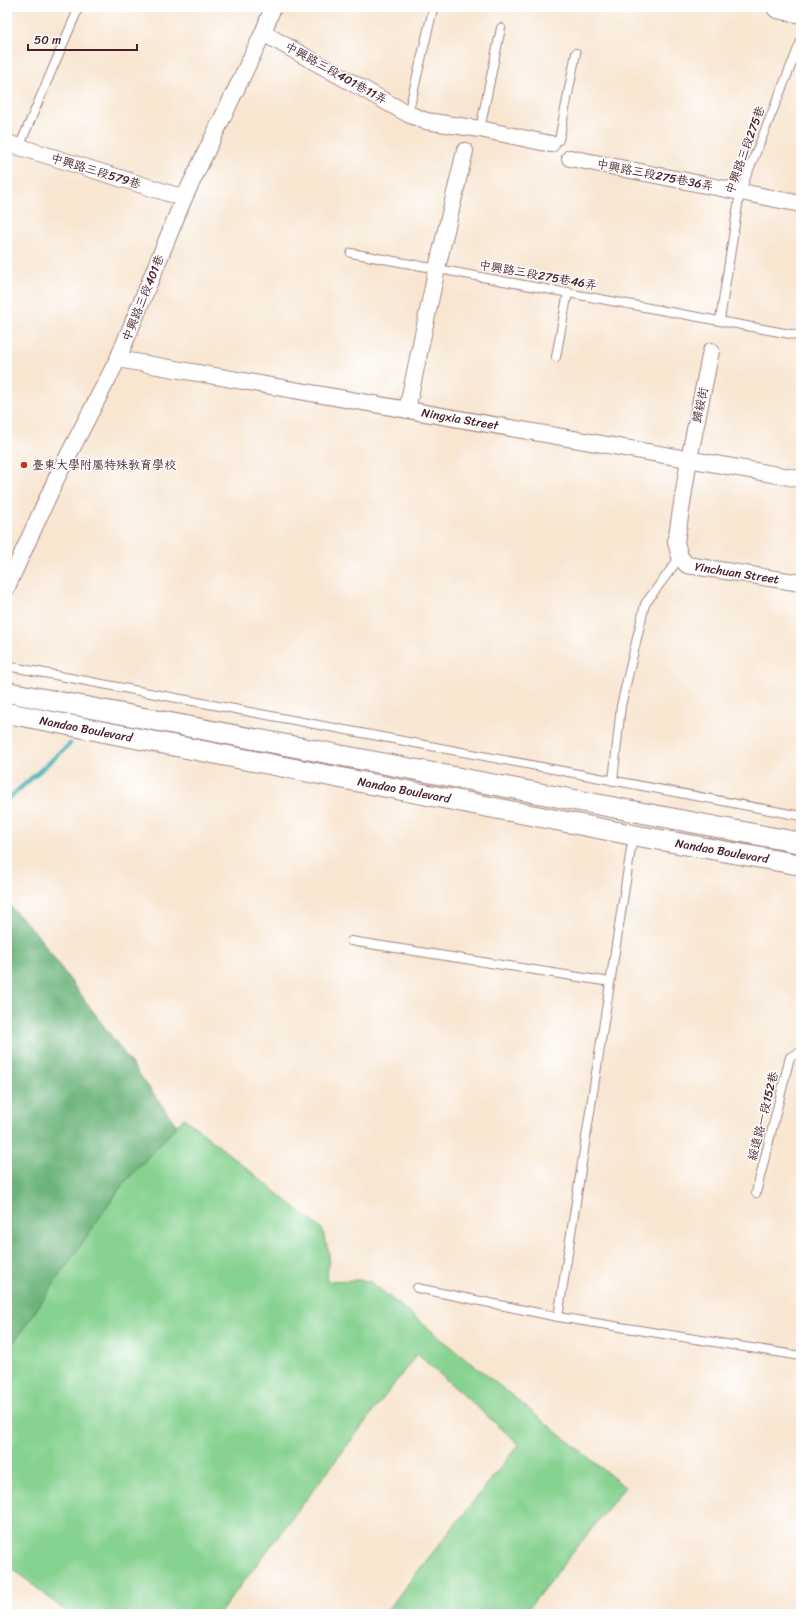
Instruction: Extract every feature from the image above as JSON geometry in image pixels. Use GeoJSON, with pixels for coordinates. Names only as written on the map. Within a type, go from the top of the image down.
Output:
{"type":"FeatureCollection","features":[{"type":"Feature","properties":{"kind":"main road"},"geometry":{"type":"LineString","coordinates":[[778,7],[801,12]]}},
{"type":"Feature","properties":{"kind":"street","name":"中興路三段401巷"},"geometry":{"type":"LineString","coordinates":[[7,586],[58,474],[118,359],[184,198],[274,7]]}},
{"type":"Feature","properties":{"kind":"street","name":"中興路三段401巷11弄"},"geometry":{"type":"LineString","coordinates":[[263,33],[408,114],[426,121],[480,129],[551,144]]}},
{"type":"Feature","properties":{"kind":"street","name":"中興路三段579巷"},"geometry":{"type":"LineString","coordinates":[[13,145],[184,198]]}},
{"type":"Feature","properties":{"kind":"street"},"geometry":{"type":"LineString","coordinates":[[407,410],[437,268],[465,151]]}},
{"type":"Feature","properties":{"kind":"street","name":"中興路三段275巷36弄"},"geometry":{"type":"LineString","coordinates":[[570,158],[801,204]]}},
{"type":"Feature","properties":{"kind":"street","name":"歸綏街"},"geometry":{"type":"LineString","coordinates":[[688,459],[711,351]]}},
{"type":"Feature","properties":{"kind":"street","name":"Ningxia Street"},"geometry":{"type":"LineString","coordinates":[[118,359],[801,479]]}},
{"type":"Feature","properties":{"kind":"street","name":"Yinchuan Street"},"geometry":{"type":"LineString","coordinates":[[688,459],[676,542],[680,557],[687,565],[801,583]]}},
{"type":"Feature","properties":{"kind":"street","name":"Nandao Boulevard"},"geometry":{"type":"LineString","coordinates":[[7,692],[801,843]]}},
{"type":"Feature","properties":{"kind":"street","name":"Nandao Boulevard"},"geometry":{"type":"LineString","coordinates":[[7,713],[633,835],[801,865]]}},
{"type":"Feature","properties":{"kind":"lane"},"geometry":{"type":"LineString","coordinates":[[13,145],[79,7]]}},
{"type":"Feature","properties":{"kind":"lane"},"geometry":{"type":"LineString","coordinates":[[408,114],[433,9]]}},
{"type":"Feature","properties":{"kind":"lane"},"geometry":{"type":"LineString","coordinates":[[480,129],[501,28]]}},
{"type":"Feature","properties":{"kind":"lane","name":"中興路三段275巷"},"geometry":{"type":"LineString","coordinates":[[720,320],[740,192],[801,41]]}},
{"type":"Feature","properties":{"kind":"lane","name":"中興路三段401巷11弄"},"geometry":{"type":"LineString","coordinates":[[551,144],[559,140],[576,53]]}},
{"type":"Feature","properties":{"kind":"lane","name":"中興路三段275巷46弄"},"geometry":{"type":"LineString","coordinates":[[351,253],[801,336]]}},
{"type":"Feature","properties":{"kind":"lane"},"geometry":{"type":"LineString","coordinates":[[556,357],[568,292]]}},
{"type":"Feature","properties":{"kind":"lane"},"geometry":{"type":"LineString","coordinates":[[613,781],[621,706],[645,604],[680,557]]}},
{"type":"Feature","properties":{"kind":"lane"},"geometry":{"type":"LineString","coordinates":[[7,666],[801,816]]}},
{"type":"Feature","properties":{"kind":"lane"},"geometry":{"type":"LineString","coordinates":[[558,1317],[633,835]]}},
{"type":"Feature","properties":{"kind":"lane"},"geometry":{"type":"LineString","coordinates":[[351,941],[610,982]]}},
{"type":"Feature","properties":{"kind":"lane","name":"綏遠路一段152巷"},"geometry":{"type":"LineString","coordinates":[[756,1192],[790,1057],[801,1052]]}},
{"type":"Feature","properties":{"kind":"lane"},"geometry":{"type":"LineString","coordinates":[[417,1288],[558,1317],[801,1356]]}},
{"type":"Feature","properties":{"kind":"green space"},"geometry":{"type":"Polygon","coordinates":[[[7,903],[35,932],[177,1126],[122,1185],[14,1342],[7,1349],[7,903]]]}},
{"type":"Feature","properties":{"kind":"green space"},"geometry":{"type":"Polygon","coordinates":[[[184,1118],[322,1229],[329,1254],[327,1281],[363,1280],[371,1282],[625,1487],[524,1614],[384,1614],[519,1444],[417,1354],[219,1614],[69,1614],[7,1564],[7,1349],[14,1342],[122,1185],[184,1118]]]}},
{"type":"Feature","properties":{"kind":"waterway"},"geometry":{"type":"LineString","coordinates":[[7,800],[70,744]]}},
{"type":"Feature","properties":{"kind":"place","name":"臺東大學附屬特殊教育學校"},"geometry":{"type":"Point","coordinates":[24,465]}}]}
